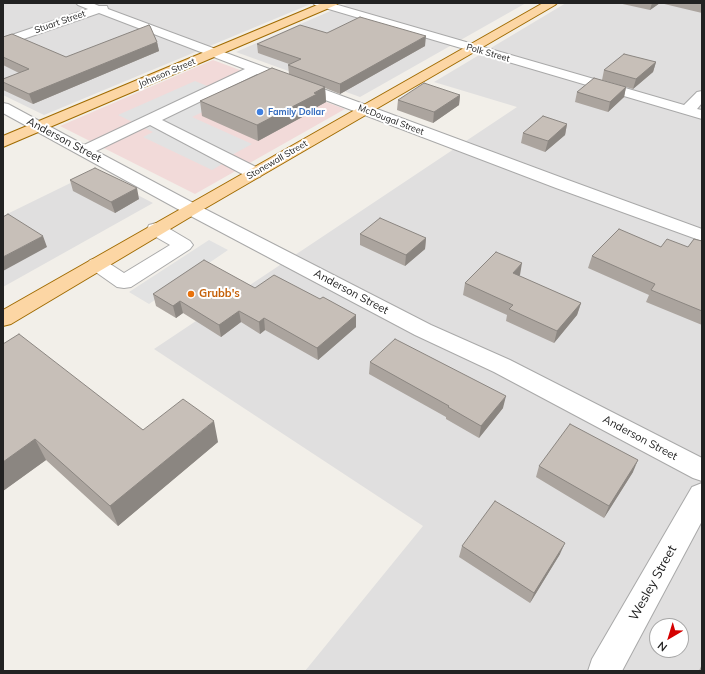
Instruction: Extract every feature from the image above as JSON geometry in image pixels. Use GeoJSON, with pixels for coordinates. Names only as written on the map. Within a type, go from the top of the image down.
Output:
{"type":"FeatureCollection","features":[{"type":"Feature","properties":{"kind":"main road","name":"Stonewall Street"},"geometry":{"type":"LineString","coordinates":[[3,319],[156,229],[551,3]]}},
{"type":"Feature","properties":{"kind":"main road","name":"Johnson Street"},"geometry":{"type":"LineString","coordinates":[[3,142],[326,4]]}},
{"type":"Feature","properties":{"kind":"street","name":"McDougal Street"},"geometry":{"type":"LineString","coordinates":[[82,3],[364,110],[702,235]]}},
{"type":"Feature","properties":{"kind":"street","name":"Stuart Street"},"geometry":{"type":"LineString","coordinates":[[3,42],[118,3]]}},
{"type":"Feature","properties":{"kind":"street","name":"Polk Street"},"geometry":{"type":"LineString","coordinates":[[326,4],[687,111]]}},
{"type":"Feature","properties":{"kind":"street"},"geometry":{"type":"LineString","coordinates":[[84,151],[256,69]]}},
{"type":"Feature","properties":{"kind":"street"},"geometry":{"type":"LineString","coordinates":[[702,95],[687,111],[702,115]]}},
{"type":"Feature","properties":{"kind":"street","name":"Anderson Street"},"geometry":{"type":"LineString","coordinates":[[3,107],[191,209],[423,330],[502,366],[702,470]]}},
{"type":"Feature","properties":{"kind":"street"},"geometry":{"type":"LineString","coordinates":[[151,120],[254,173]]}},
{"type":"Feature","properties":{"kind":"street"},"geometry":{"type":"LineString","coordinates":[[97,264],[124,282],[183,245],[156,229]]}},
{"type":"Feature","properties":{"kind":"street","name":"Wesley Street"},"geometry":{"type":"LineString","coordinates":[[604,671],[702,495]]}},
{"type":"Feature","properties":{"kind":"shaded area"},"geometry":{"type":"Polygon","coordinates":[[[3,3],[313,3],[44,115],[3,95],[3,3]]]}},
{"type":"Feature","properties":{"kind":"shaded area"},"geometry":{"type":"Polygon","coordinates":[[[349,3],[526,3],[360,97],[236,52],[349,3]]]}},
{"type":"Feature","properties":{"kind":"shaded area"},"geometry":{"type":"Polygon","coordinates":[[[566,3],[702,3],[702,671],[305,671],[423,526],[154,349],[517,107],[434,82],[566,3]]]}},
{"type":"Feature","properties":{"kind":"shaded area"},"geometry":{"type":"Polygon","coordinates":[[[213,60],[345,109],[195,194],[60,126],[213,60]]]}},
{"type":"Feature","properties":{"kind":"shaded area"},"geometry":{"type":"Polygon","coordinates":[[[195,81],[234,97],[192,117],[252,144],[221,161],[224,163],[212,170],[143,137],[153,132],[118,115],[195,81]]]}},
{"type":"Feature","properties":{"kind":"shaded area"},"geometry":{"type":"Polygon","coordinates":[[[93,172],[153,203],[3,287],[3,216],[93,172]]]}},
{"type":"Feature","properties":{"kind":"shaded area"},"geometry":{"type":"Polygon","coordinates":[[[209,240],[228,250],[149,304],[129,292],[209,240]]]}},
{"type":"Feature","properties":{"kind":"building"},"geometry":{"type":"Polygon","coordinates":[[[360,17],[426,36],[340,84],[288,65],[301,59],[257,44],[300,25],[327,33],[360,17]]]}},
{"type":"Feature","properties":{"kind":"building"},"geometry":{"type":"Polygon","coordinates":[[[149,25],[157,42],[29,94],[3,82],[3,79],[29,69],[3,57],[3,37],[12,34],[66,57],[149,25]]]}},
{"type":"Feature","properties":{"kind":"building"},"geometry":{"type":"Polygon","coordinates":[[[624,54],[656,62],[636,79],[604,70],[624,54]]]}},
{"type":"Feature","properties":{"kind":"building"},"geometry":{"type":"Polygon","coordinates":[[[272,68],[325,87],[314,93],[317,94],[257,125],[200,101],[272,68]]]}},
{"type":"Feature","properties":{"kind":"building"},"geometry":{"type":"Polygon","coordinates":[[[594,78],[626,87],[610,102],[577,92],[594,78]]]}},
{"type":"Feature","properties":{"kind":"building"},"geometry":{"type":"Polygon","coordinates":[[[424,83],[460,95],[434,112],[398,100],[424,83]]]}},
{"type":"Feature","properties":{"kind":"building"},"geometry":{"type":"Polygon","coordinates":[[[543,116],[567,124],[548,141],[523,133],[543,116]]]}},
{"type":"Feature","properties":{"kind":"building"},"geometry":{"type":"Polygon","coordinates":[[[95,168],[137,188],[111,202],[70,180],[95,168]]]}},
{"type":"Feature","properties":{"kind":"building"},"geometry":{"type":"Polygon","coordinates":[[[8,214],[43,236],[3,257],[3,217],[8,214]]]}},
{"type":"Feature","properties":{"kind":"building"},"geometry":{"type":"Polygon","coordinates":[[[380,218],[426,238],[406,255],[360,234],[380,218]]]}},
{"type":"Feature","properties":{"kind":"building"},"geometry":{"type":"Polygon","coordinates":[[[619,229],[661,247],[667,239],[688,247],[694,239],[702,241],[702,311],[651,290],[655,284],[592,256],[619,229]]]}},
{"type":"Feature","properties":{"kind":"building"},"geometry":{"type":"Polygon","coordinates":[[[496,252],[522,263],[513,273],[581,303],[557,331],[509,309],[513,305],[465,283],[496,252]]]}},
{"type":"Feature","properties":{"kind":"building"},"geometry":{"type":"Polygon","coordinates":[[[204,260],[255,288],[274,275],[320,299],[323,297],[356,315],[317,348],[264,318],[259,322],[239,311],[219,325],[180,301],[173,306],[153,294],[204,260]]]}},
{"type":"Feature","properties":{"kind":"building"},"geometry":{"type":"Polygon","coordinates":[[[19,334],[143,430],[183,399],[214,421],[110,506],[35,439],[3,462],[3,344],[19,334]]]}},
{"type":"Feature","properties":{"kind":"building"},"geometry":{"type":"Polygon","coordinates":[[[395,339],[506,396],[481,426],[448,407],[449,406],[370,362],[395,339]]]}},
{"type":"Feature","properties":{"kind":"building"},"geometry":{"type":"Polygon","coordinates":[[[570,424],[638,460],[609,506],[539,466],[570,424]]]}},
{"type":"Feature","properties":{"kind":"building"},"geometry":{"type":"Polygon","coordinates":[[[495,501],[565,543],[534,593],[462,546],[495,501]]]}},
{"type":"Feature","properties":{"kind":"place","name":"Family Dollar"},"geometry":{"type":"Point","coordinates":[260,112]}},
{"type":"Feature","properties":{"kind":"place","name":"Grubb's"},"geometry":{"type":"Point","coordinates":[191,294]}}]}
